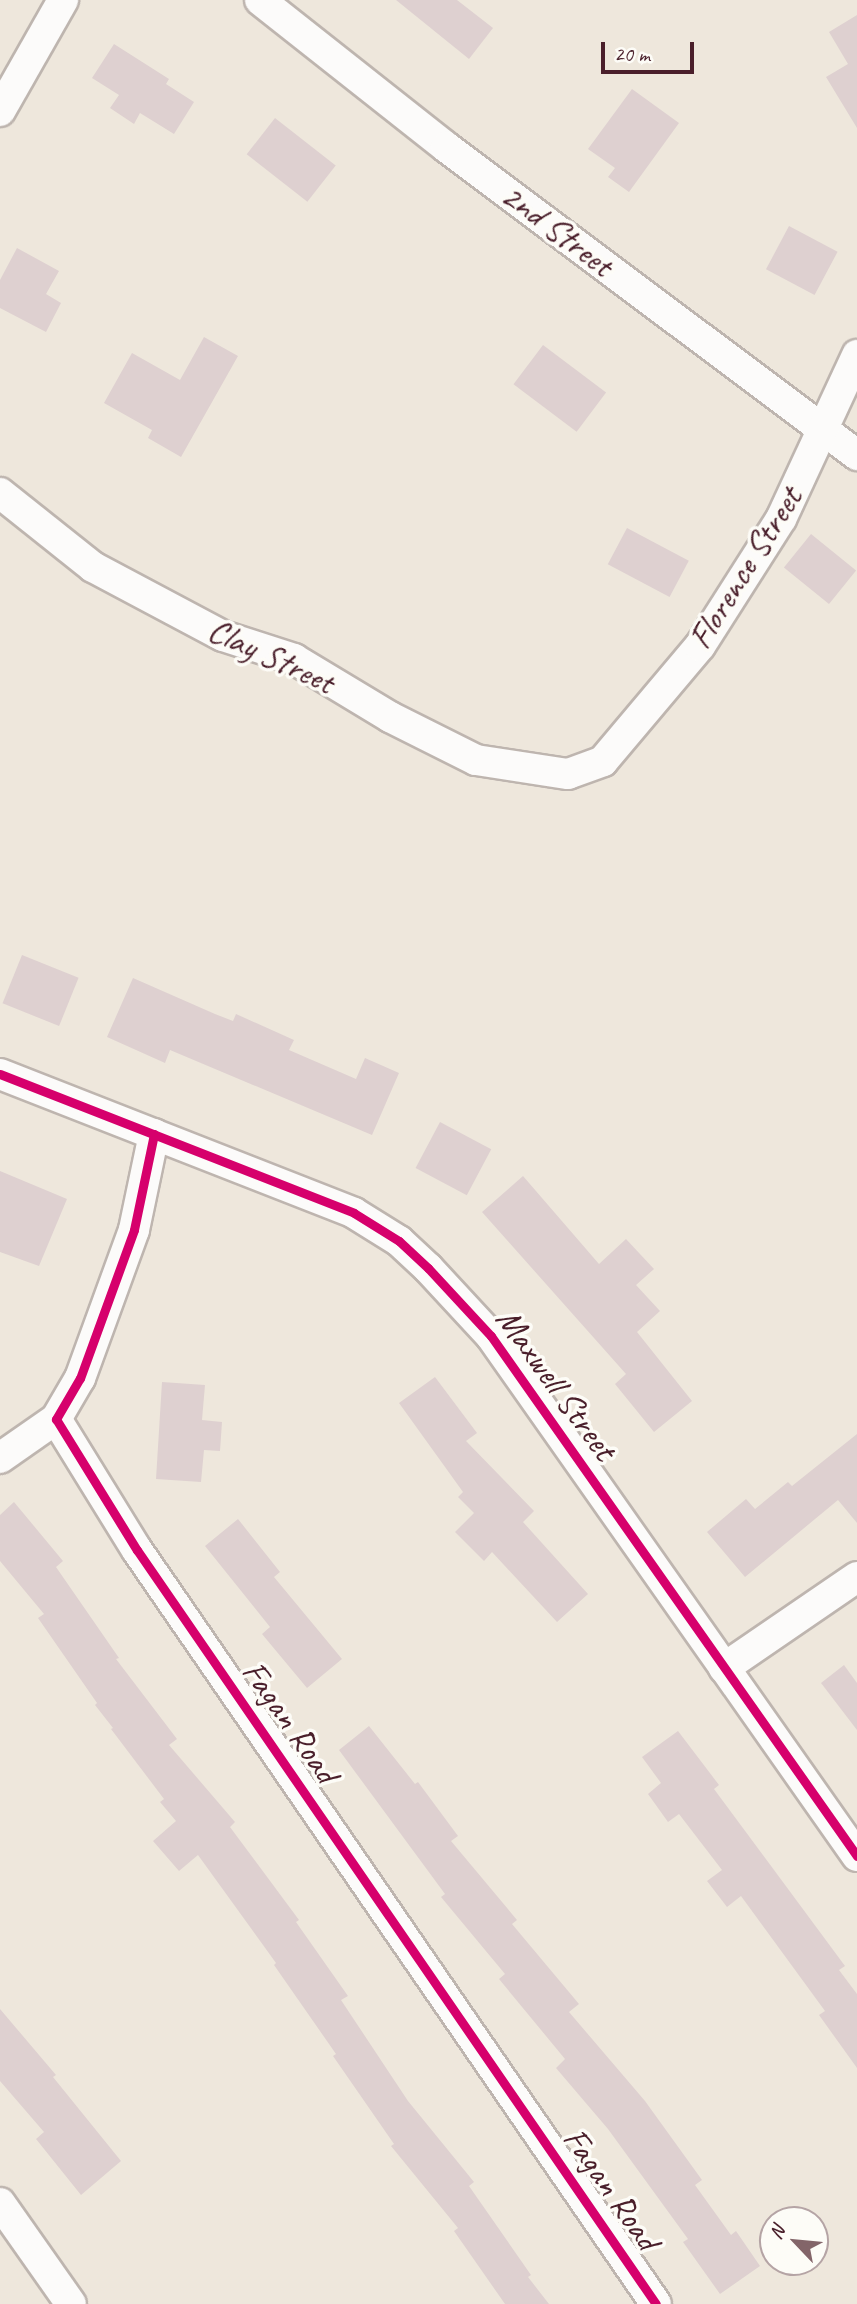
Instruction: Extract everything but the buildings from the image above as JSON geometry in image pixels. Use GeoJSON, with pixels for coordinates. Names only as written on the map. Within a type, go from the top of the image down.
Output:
{"type":"FeatureCollection","features":[{"type":"Feature","properties":{"kind":"street"},"geometry":{"type":"LineString","coordinates":[[0,111],[63,0]]}},
{"type":"Feature","properties":{"kind":"street","name":"2nd Street"},"geometry":{"type":"LineString","coordinates":[[260,0],[446,147],[857,455]]}},
{"type":"Feature","properties":{"kind":"street","name":"Florence Street"},"geometry":{"type":"LineString","coordinates":[[603,761],[700,646],[781,519],[857,355]]}},
{"type":"Feature","properties":{"kind":"street","name":"Clay Street"},"geometry":{"type":"LineString","coordinates":[[0,493],[93,567],[223,636],[294,659],[390,716],[476,761],[568,774],[603,761]]}},
{"type":"Feature","properties":{"kind":"street","name":"Maxwell Street"},"geometry":{"type":"LineString","coordinates":[[0,1074],[354,1213],[399,1241],[492,1336],[857,1856]]}},
{"type":"Feature","properties":{"kind":"street"},"geometry":{"type":"LineString","coordinates":[[0,1458],[55,1419],[80,1378],[134,1230],[154,1134]]}},
{"type":"Feature","properties":{"kind":"street","name":"Fagan Road"},"geometry":{"type":"LineString","coordinates":[[55,1419],[145,1561],[656,2304]]}},
{"type":"Feature","properties":{"kind":"street"},"geometry":{"type":"LineString","coordinates":[[724,1668],[857,1577]]}},
{"type":"Feature","properties":{"kind":"street"},"geometry":{"type":"LineString","coordinates":[[0,2203],[71,2304]]}},
{"type":"Feature","properties":{"kind":"cycle path"},"geometry":{"type":"LineString","coordinates":[[0,1074],[354,1213],[399,1241],[491,1336],[857,1856]]}},
{"type":"Feature","properties":{"kind":"cycle path"},"geometry":{"type":"LineString","coordinates":[[154,1134],[134,1230],[80,1378],[56,1419],[137,1550],[656,2304]]}}]}
